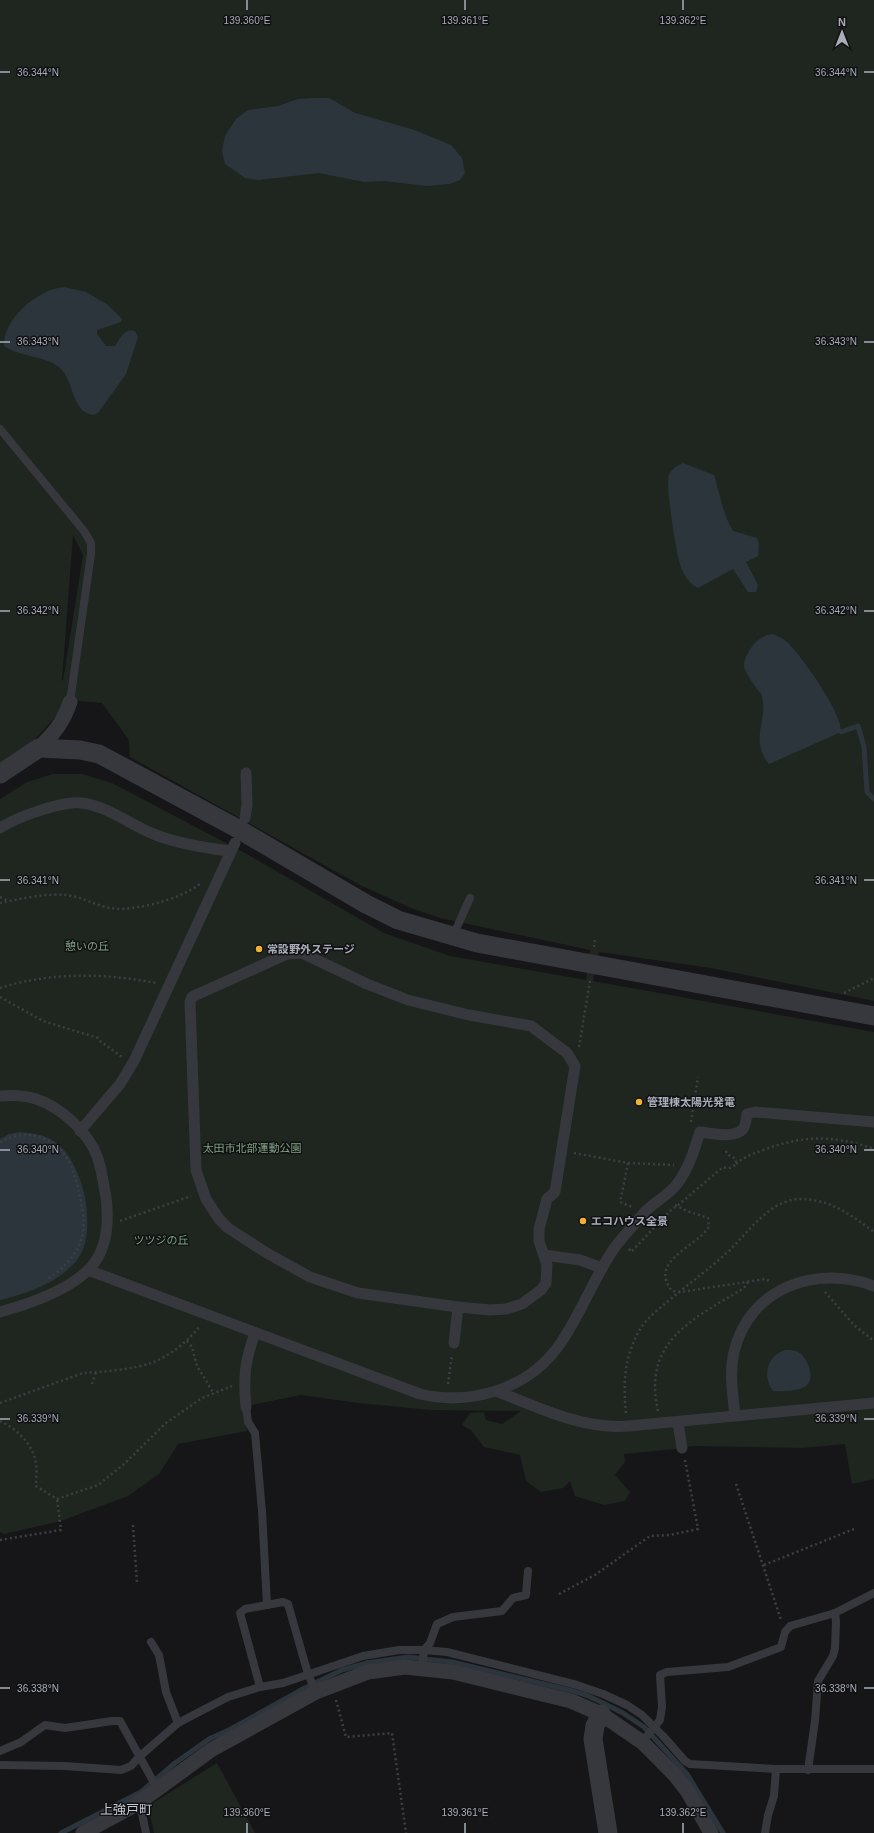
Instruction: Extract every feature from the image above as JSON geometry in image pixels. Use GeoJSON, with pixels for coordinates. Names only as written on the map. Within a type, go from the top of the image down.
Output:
{"type":"FeatureCollection","features":[{"type":"Feature","properties":{"kind":"street"},"geometry":{"type":"LineString","coordinates":[[0,774],[39,748],[56,731],[64,718],[70,702]]}},
{"type":"Feature","properties":{"kind":"street"},"geometry":{"type":"LineString","coordinates":[[39,748],[80,750],[99,754],[240,830],[366,904],[398,920],[478,943],[874,1016]]}},
{"type":"Feature","properties":{"kind":"street"},"geometry":{"type":"LineString","coordinates":[[244,818],[247,805],[246,773]]}},
{"type":"Feature","properties":{"kind":"street"},"geometry":{"type":"LineString","coordinates":[[0,828],[12,820],[29,814],[69,803],[80,803],[93,806],[155,835],[181,844],[232,847],[132,1064],[120,1084],[80,1131]]}},
{"type":"Feature","properties":{"kind":"street"},"geometry":{"type":"LineString","coordinates":[[302,953],[367,984],[433,1007],[469,1016],[531,1026],[568,1053],[575,1066],[562,1151],[555,1192],[547,1199],[539,1229],[539,1241],[547,1265],[546,1283],[541,1290],[522,1304],[490,1310],[458,1307],[358,1293],[310,1277],[265,1252],[228,1228],[213,1212],[202,1192],[196,1170],[190,1002],[192,997],[287,954],[302,953]]}},
{"type":"Feature","properties":{"kind":"street"},"geometry":{"type":"LineString","coordinates":[[0,1096],[13,1095],[38,1100],[64,1115],[90,1142],[97,1156],[102,1173],[108,1224],[106,1238],[102,1249],[93,1265],[88,1270],[70,1284],[16,1308],[0,1312]]}},
{"type":"Feature","properties":{"kind":"street"},"geometry":{"type":"LineString","coordinates":[[88,1270],[420,1394],[437,1398],[470,1398],[496,1391],[515,1383],[540,1366],[560,1345],[602,1268],[621,1240],[642,1214],[676,1185],[691,1162],[700,1132],[724,1134],[737,1133],[742,1130],[747,1114],[755,1112],[874,1122]]}},
{"type":"Feature","properties":{"kind":"street"},"geometry":{"type":"LineString","coordinates":[[544,1255],[580,1260],[602,1268]]}},
{"type":"Feature","properties":{"kind":"street"},"geometry":{"type":"LineString","coordinates":[[735,1416],[731,1370],[734,1352],[741,1331],[752,1314],[767,1298],[802,1281],[822,1278],[844,1279],[874,1286]]}},
{"type":"Feature","properties":{"kind":"street"},"geometry":{"type":"LineString","coordinates":[[454,1343],[458,1307]]}},
{"type":"Feature","properties":{"kind":"street"},"geometry":{"type":"LineString","coordinates":[[246,1407],[244,1381],[246,1361],[255,1333]]}},
{"type":"Feature","properties":{"kind":"street"},"geometry":{"type":"LineString","coordinates":[[496,1391],[591,1425],[608,1427],[678,1422],[874,1403]]}},
{"type":"Feature","properties":{"kind":"street"},"geometry":{"type":"LineString","coordinates":[[678,1422],[682,1448]]}},
{"type":"Feature","properties":{"kind":"street"},"geometry":{"type":"LineString","coordinates":[[83,1833],[137,1804],[211,1750],[316,1692],[332,1684],[368,1672],[405,1667],[454,1672],[571,1702],[601,1714],[642,1742],[675,1775],[688,1792],[711,1833]]}},
{"type":"Feature","properties":{"kind":"street"},"geometry":{"type":"LineString","coordinates":[[601,1714],[595,1726],[593,1739],[608,1833]]}},
{"type":"Feature","properties":{"kind":"lane"},"geometry":{"type":"LineString","coordinates":[[0,429],[84,531],[91,543],[89,572],[70,702]]}},
{"type":"Feature","properties":{"kind":"lane"},"geometry":{"type":"LineString","coordinates":[[453,937],[470,898]]}},
{"type":"Feature","properties":{"kind":"lane"},"geometry":{"type":"LineString","coordinates":[[246,1407],[248,1422],[255,1433],[262,1511],[267,1605]]}},
{"type":"Feature","properties":{"kind":"lane"},"geometry":{"type":"LineString","coordinates":[[422,1668],[424,1650],[430,1643],[437,1624],[443,1620],[453,1617],[502,1611],[512,1598],[526,1595],[528,1571]]}},
{"type":"Feature","properties":{"kind":"lane"},"geometry":{"type":"LineString","coordinates":[[642,1742],[660,1720],[662,1707],[660,1675],[667,1672],[728,1667],[781,1647],[785,1632],[790,1626],[835,1613],[874,1593]]}},
{"type":"Feature","properties":{"kind":"lane"},"geometry":{"type":"LineString","coordinates":[[260,1687],[240,1613],[245,1609],[283,1602],[288,1604],[308,1674],[316,1692]]}},
{"type":"Feature","properties":{"kind":"lane"},"geometry":{"type":"LineString","coordinates":[[808,1770],[815,1721],[818,1681],[836,1648],[835,1613]]}},
{"type":"Feature","properties":{"kind":"lane"},"geometry":{"type":"LineString","coordinates":[[151,1642],[159,1655],[166,1692],[178,1723]]}},
{"type":"Feature","properties":{"kind":"lane"},"geometry":{"type":"LineString","coordinates":[[0,1765],[65,1766],[121,1770],[131,1766],[139,1757],[178,1723],[228,1697],[260,1687],[283,1683],[380,1652],[424,1650],[447,1652],[584,1687],[627,1705],[655,1727],[685,1761],[690,1764],[808,1770],[874,1769]]}},
{"type":"Feature","properties":{"kind":"lane"},"geometry":{"type":"LineString","coordinates":[[0,1750],[21,1742],[45,1725],[65,1728],[120,1721],[158,1790]]}},
{"type":"Feature","properties":{"kind":"lane"},"geometry":{"type":"LineString","coordinates":[[765,1833],[768,1815],[774,1796],[776,1769]]}},
{"type":"Feature","properties":{"kind":"lane"},"geometry":{"type":"LineString","coordinates":[[137,1804],[142,1814],[146,1833]]}},
{"type":"Feature","properties":{"kind":"path"},"geometry":{"type":"LineString","coordinates":[[0,903],[24,898],[65,895],[79,897],[108,907],[120,909],[134,908],[158,903],[194,889],[204,882]]}},
{"type":"Feature","properties":{"kind":"path"},"geometry":{"type":"LineString","coordinates":[[0,897],[9,902]]}},
{"type":"Feature","properties":{"kind":"path"},"geometry":{"type":"LineString","coordinates":[[0,988],[44,979],[71,976],[123,977],[168,985]]}},
{"type":"Feature","properties":{"kind":"path"},"geometry":{"type":"LineString","coordinates":[[575,1066],[590,976]]}},
{"type":"Feature","properties":{"kind":"path"},"geometry":{"type":"LineString","coordinates":[[0,997],[42,1021],[98,1038],[132,1064]]}},
{"type":"Feature","properties":{"kind":"path"},"geometry":{"type":"LineString","coordinates":[[690,1127],[698,1077]]}},
{"type":"Feature","properties":{"kind":"path"},"geometry":{"type":"LineString","coordinates":[[0,1142],[11,1136],[25,1134],[49,1140],[60,1149],[68,1160],[74,1173],[81,1201],[84,1224],[82,1237],[68,1263],[44,1281]]}},
{"type":"Feature","properties":{"kind":"path"},"geometry":{"type":"LineString","coordinates":[[724,1134],[727,1154],[736,1159],[736,1164]]}},
{"type":"Feature","properties":{"kind":"path"},"geometry":{"type":"LineString","coordinates":[[621,1240],[631,1252],[670,1210],[678,1206],[723,1167],[727,1169],[732,1167],[744,1157],[763,1150],[810,1138],[820,1137],[850,1141],[874,1149]]}},
{"type":"Feature","properties":{"kind":"path"},"geometry":{"type":"LineString","coordinates":[[562,1151],[628,1163],[674,1165],[693,1173],[703,1184]]}},
{"type":"Feature","properties":{"kind":"path"},"geometry":{"type":"LineString","coordinates":[[674,1165],[677,1158]]}},
{"type":"Feature","properties":{"kind":"path"},"geometry":{"type":"LineString","coordinates":[[628,1163],[620,1202],[636,1209],[642,1214],[644,1221],[652,1229]]}},
{"type":"Feature","properties":{"kind":"path"},"geometry":{"type":"LineString","coordinates":[[108,1224],[119,1222],[202,1192]]}},
{"type":"Feature","properties":{"kind":"path"},"geometry":{"type":"LineString","coordinates":[[662,1198],[708,1218],[709,1222],[709,1227],[706,1232],[672,1258],[667,1266],[665,1276],[666,1284],[672,1291],[679,1292],[765,1279],[772,1282],[779,1291]]}},
{"type":"Feature","properties":{"kind":"path"},"geometry":{"type":"LineString","coordinates":[[629,1426],[624,1391],[624,1372],[629,1352],[639,1330],[654,1314],[729,1250],[753,1224],[779,1205],[797,1199],[828,1203],[849,1213],[874,1232]]}},
{"type":"Feature","properties":{"kind":"path"},"geometry":{"type":"LineString","coordinates":[[822,1278],[822,1286],[827,1294],[854,1325],[874,1341]]}},
{"type":"Feature","properties":{"kind":"path"},"geometry":{"type":"LineString","coordinates":[[661,1423],[654,1395],[655,1371],[662,1353],[689,1321],[744,1288],[748,1281]]}},
{"type":"Feature","properties":{"kind":"path"},"geometry":{"type":"LineString","coordinates":[[0,1402],[83,1373],[154,1362],[187,1341],[203,1323],[205,1314]]}},
{"type":"Feature","properties":{"kind":"path"},"geometry":{"type":"LineString","coordinates":[[187,1341],[192,1347],[197,1366],[214,1394]]}},
{"type":"Feature","properties":{"kind":"path"},"geometry":{"type":"LineString","coordinates":[[448,1388],[454,1343]]}},
{"type":"Feature","properties":{"kind":"path"},"geometry":{"type":"LineString","coordinates":[[92,1384],[96,1372]]}},
{"type":"Feature","properties":{"kind":"path"},"geometry":{"type":"LineString","coordinates":[[57,1500],[98,1485],[123,1465],[166,1423],[202,1398],[244,1381]]}},
{"type":"Feature","properties":{"kind":"path"},"geometry":{"type":"LineString","coordinates":[[0,1421],[14,1429],[32,1450],[36,1463],[36,1486],[57,1500],[61,1530],[0,1540]]}},
{"type":"Feature","properties":{"kind":"path"},"geometry":{"type":"LineString","coordinates":[[559,1594],[595,1575],[650,1536],[670,1535],[698,1529],[682,1448]]}},
{"type":"Feature","properties":{"kind":"path"},"geometry":{"type":"LineString","coordinates":[[736,1484],[785,1632]]}},
{"type":"Feature","properties":{"kind":"path"},"geometry":{"type":"LineString","coordinates":[[133,1524],[137,1583]]}},
{"type":"Feature","properties":{"kind":"path"},"geometry":{"type":"LineString","coordinates":[[764,1566],[854,1529]]}},
{"type":"Feature","properties":{"kind":"path"},"geometry":{"type":"LineString","coordinates":[[332,1684],[346,1737],[392,1733],[406,1833]]}},
{"type":"Feature","properties":{"kind":"green space"},"geometry":{"type":"Polygon","coordinates":[[[0,0],[874,0],[874,1001],[711,968],[599,952],[593,981],[874,1032],[874,1479],[852,1484],[845,1444],[803,1448],[693,1446],[624,1454],[625,1462],[615,1475],[630,1492],[625,1501],[604,1505],[575,1496],[570,1481],[563,1488],[541,1492],[526,1481],[520,1455],[484,1447],[471,1430],[462,1425],[470,1413],[484,1412],[486,1420],[502,1424],[521,1411],[431,1410],[358,1403],[301,1395],[242,1407],[247,1431],[178,1444],[159,1474],[128,1496],[61,1521],[4,1534],[0,1532],[0,799],[27,782],[53,774],[82,774],[112,783],[245,853],[384,933],[450,956],[586,980],[590,950],[440,918],[411,908],[360,885],[130,757],[129,740],[102,703],[78,701],[57,715],[20,756],[0,769],[0,0]],[[73,535],[63,681],[83,555],[73,535]]]}},
{"type":"Feature","properties":{"kind":"green space"},"geometry":{"type":"Polygon","coordinates":[[[217,1763],[255,1833],[154,1833],[148,1806],[217,1763]]]}},
{"type":"Feature","properties":{"kind":"shaded area"},"geometry":{"type":"Polygon","coordinates":[[[329,98],[355,113],[415,130],[451,145],[462,158],[465,173],[460,180],[450,184],[427,186],[384,181],[364,182],[319,173],[258,180],[245,178],[225,164],[222,151],[225,136],[236,119],[248,110],[278,106],[298,99],[329,98]]]}},
{"type":"Feature","properties":{"kind":"shaded area"},"geometry":{"type":"Polygon","coordinates":[[[64,287],[86,292],[108,305],[122,319],[121,322],[97,330],[97,334],[106,346],[115,346],[125,332],[131,330],[135,331],[138,337],[126,374],[98,413],[93,415],[80,408],[68,379],[59,367],[46,360],[10,350],[4,346],[5,336],[9,326],[24,307],[33,299],[44,293],[64,287]]]}},
{"type":"Feature","properties":{"kind":"shaded area"},"geometry":{"type":"Polygon","coordinates":[[[683,463],[714,475],[724,511],[733,531],[757,538],[759,544],[758,556],[746,562],[758,585],[756,592],[748,592],[733,569],[698,588],[691,584],[684,575],[676,546],[668,491],[669,475],[675,468],[683,463]]]}},
{"type":"Feature","properties":{"kind":"shaded area"},"geometry":{"type":"Polygon","coordinates":[[[773,634],[787,642],[811,671],[835,712],[840,723],[841,732],[769,764],[760,747],[760,731],[763,714],[762,696],[748,676],[744,668],[744,664],[747,654],[755,643],[763,637],[773,634]]]}},
{"type":"Feature","properties":{"kind":"shaded area"},"geometry":{"type":"Polygon","coordinates":[[[20,1132],[40,1135],[52,1140],[63,1149],[72,1162],[79,1177],[84,1194],[87,1212],[87,1229],[85,1244],[79,1257],[72,1266],[54,1280],[44,1285],[22,1294],[0,1300],[0,1139],[9,1134],[20,1132]]]}},
{"type":"Feature","properties":{"kind":"shaded area"},"geometry":{"type":"Polygon","coordinates":[[[786,1350],[798,1352],[804,1357],[810,1369],[809,1382],[800,1389],[791,1391],[773,1391],[768,1379],[768,1366],[774,1356],[786,1350]]]}},
{"type":"Feature","properties":{"kind":"waterway"},"geometry":{"type":"LineString","coordinates":[[841,732],[858,726],[864,747],[867,792],[874,799]]}},
{"type":"Feature","properties":{"kind":"waterway"},"geometry":{"type":"LineString","coordinates":[[61,1833],[141,1792],[175,1763],[209,1739],[231,1729],[303,1689],[342,1670],[367,1663],[408,1657],[452,1662],[573,1691],[586,1695],[623,1713],[644,1727],[687,1774],[723,1833]]}},
{"type":"Feature","properties":{"kind":"place","name":"常設野外ステージ"},"geometry":{"type":"Point","coordinates":[259,949]}},
{"type":"Feature","properties":{"kind":"place","name":"管理棟太陽光発電"},"geometry":{"type":"Point","coordinates":[639,1102]}},
{"type":"Feature","properties":{"kind":"place","name":"エコハウス全景"},"geometry":{"type":"Point","coordinates":[583,1221]}},
{"type":"Feature","properties":{"kind":"district","name":"上強戸町"},"geometry":{"type":"Point","coordinates":[126,1809]}},
{"type":"Feature","properties":{"kind":"park label","name":"憩いの丘"},"geometry":{"type":"Point","coordinates":[87,946]}},
{"type":"Feature","properties":{"kind":"park label","name":"太田市北部運動公園"},"geometry":{"type":"Point","coordinates":[252,1148]}},
{"type":"Feature","properties":{"kind":"park label","name":"ツツジの丘"},"geometry":{"type":"Point","coordinates":[161,1240]}}]}
